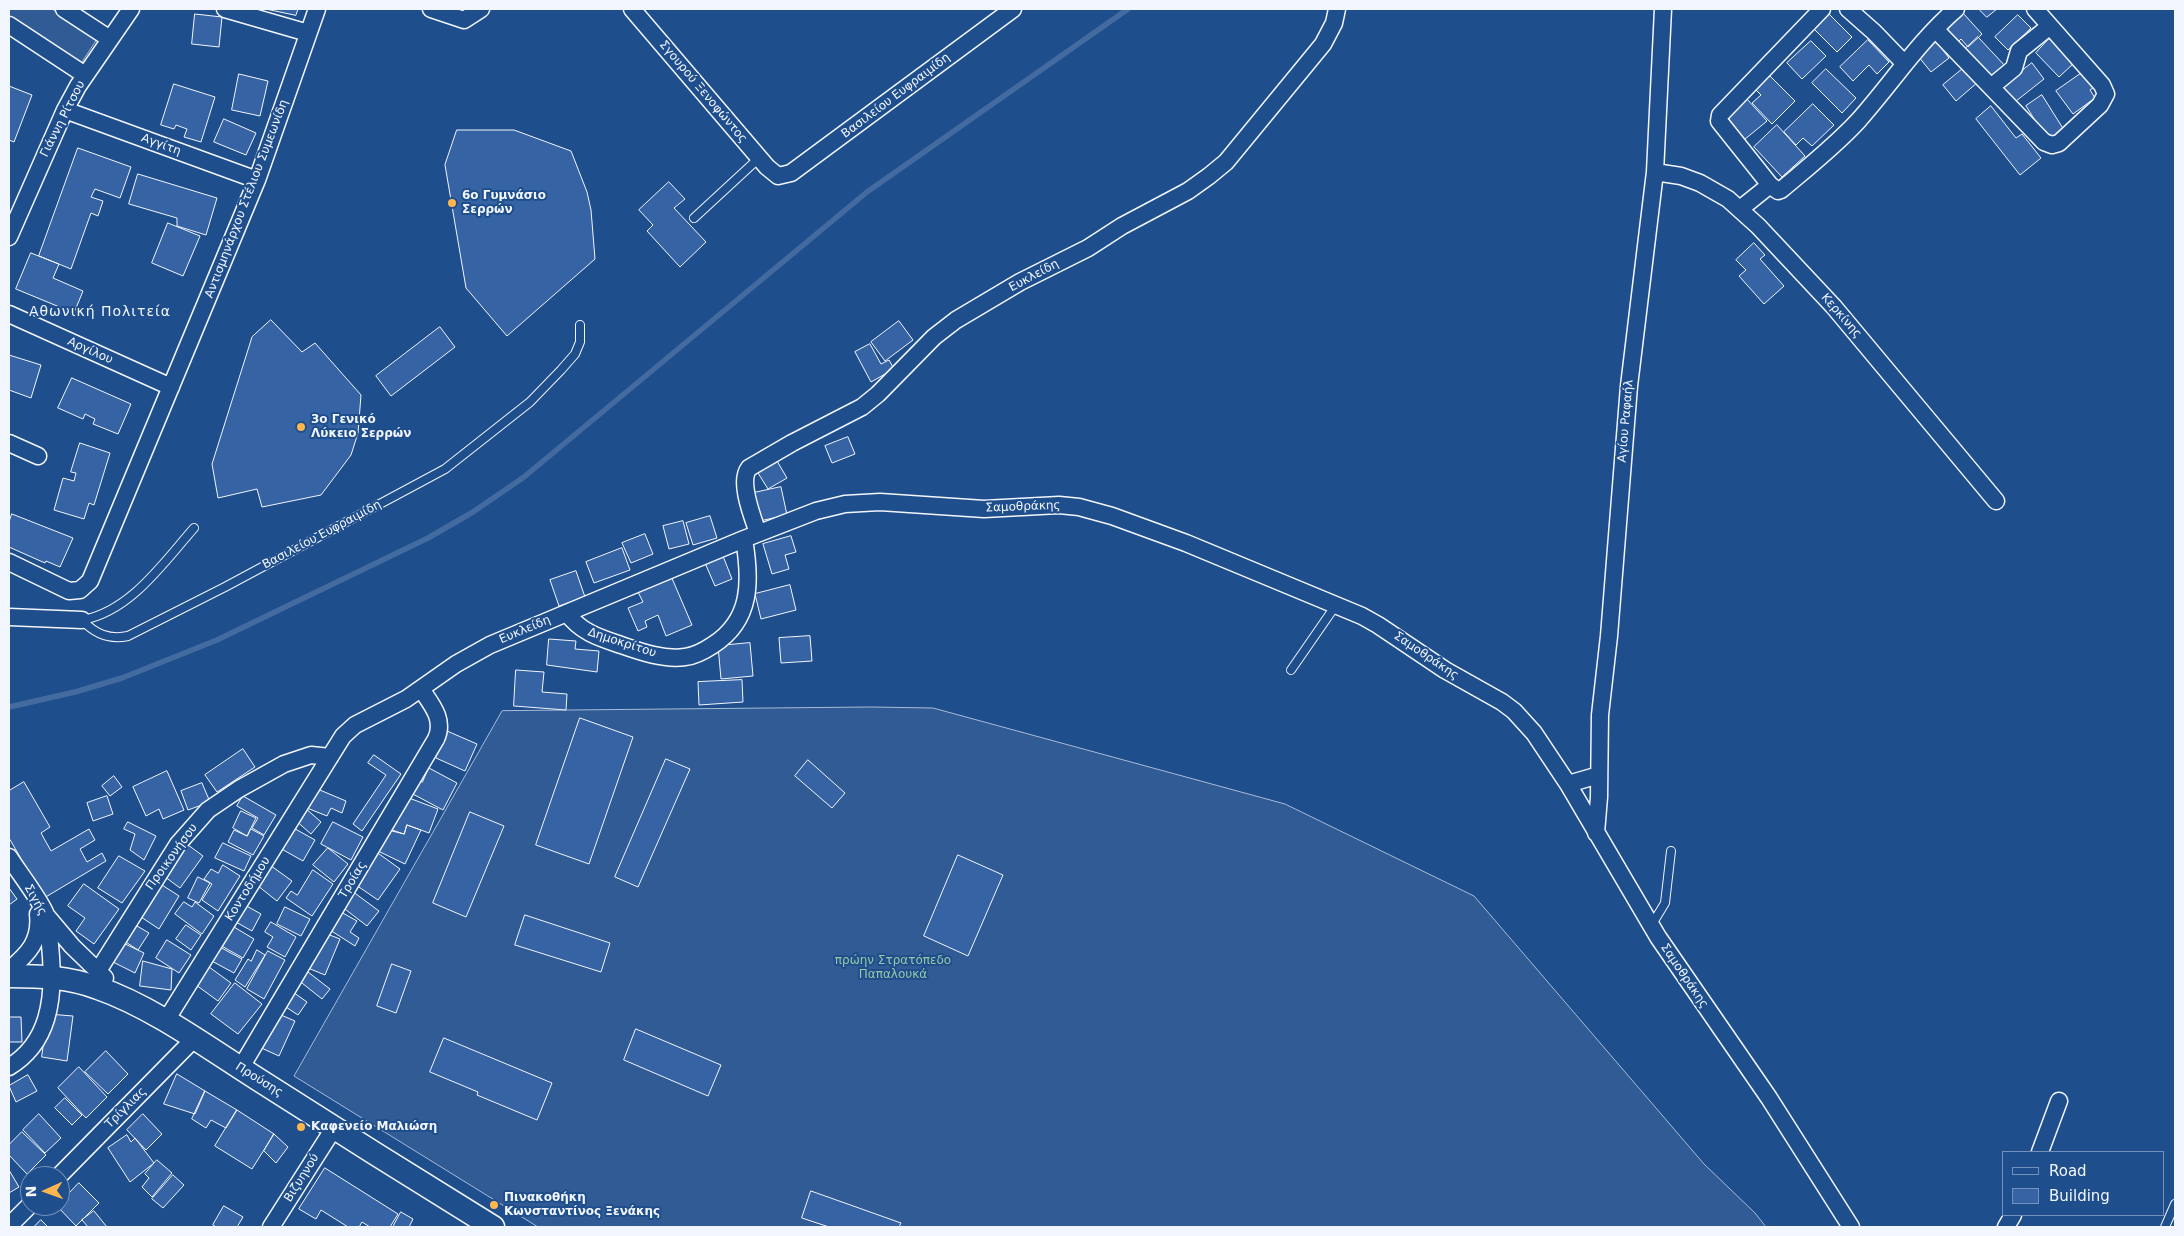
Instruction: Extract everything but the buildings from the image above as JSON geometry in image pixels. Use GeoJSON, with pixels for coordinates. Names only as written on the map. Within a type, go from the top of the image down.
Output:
{"type":"FeatureCollection","features":[{"type":"Feature","properties":{"kind":"main road","name":"Προύσης"},"geometry":{"type":"LineString","coordinates":[[9,976],[53,977],[98,988],[130,1002],[194,1039],[493,1227]]}},
{"type":"Feature","properties":{"kind":"street"},"geometry":{"type":"LineString","coordinates":[[64,9],[110,39]]}},
{"type":"Feature","properties":{"kind":"street","name":"Γιάννη Ρίτσου"},"geometry":{"type":"LineString","coordinates":[[9,237],[65,110],[85,76],[131,9]]}},
{"type":"Feature","properties":{"kind":"street"},"geometry":{"type":"LineString","coordinates":[[225,9],[308,33]]}},
{"type":"Feature","properties":{"kind":"street","name":"Αντισμηνάρχου Στέλιου Συμεωνίδη"},"geometry":{"type":"LineString","coordinates":[[9,562],[55,585],[74,591],[86,587],[90,581],[256,180],[317,9]]}},
{"type":"Feature","properties":{"kind":"street"},"geometry":{"type":"LineString","coordinates":[[431,9],[464,20],[481,9]]}},
{"type":"Feature","properties":{"kind":"street","name":"Σγουρού Ξενοφώντος"},"geometry":{"type":"LineString","coordinates":[[632,9],[759,158],[776,174]]}},
{"type":"Feature","properties":{"kind":"street","name":"Βασιλείου Ευφραιμίδη"},"geometry":{"type":"LineString","coordinates":[[776,174],[791,173],[1013,9]]}},
{"type":"Feature","properties":{"kind":"street","name":"Ευκλείδη"},"geometry":{"type":"LineString","coordinates":[[330,757],[343,736],[355,725],[398,704],[482,648],[751,536],[745,475],[749,468],[792,442],[862,407],[878,394],[934,337],[956,320],[1020,282],[1088,248],[1122,226],[1176,198],[1205,180],[1226,162],[1324,44],[1334,23],[1337,9]]}},
{"type":"Feature","properties":{"kind":"street","name":"Αγίου Ραφαήλ"},"geometry":{"type":"LineString","coordinates":[[1596,833],[1600,715],[1610,627],[1629,386],[1655,172],[1663,9]]}},
{"type":"Feature","properties":{"kind":"street"},"geometry":{"type":"LineString","coordinates":[[1822,9],[1720,115],[1719,121],[1770,185],[1778,191],[1841,138],[1868,109],[1935,29],[1956,9]]}},
{"type":"Feature","properties":{"kind":"street"},"geometry":{"type":"LineString","coordinates":[[1848,9],[1874,32],[1904,64]]}},
{"type":"Feature","properties":{"kind":"street"},"geometry":{"type":"LineString","coordinates":[[1935,29],[2049,145],[2059,143],[2100,105],[2106,95],[2104,87],[2035,9]]}},
{"type":"Feature","properties":{"kind":"street"},"geometry":{"type":"LineString","coordinates":[[9,25],[85,76]]}},
{"type":"Feature","properties":{"kind":"street"},"geometry":{"type":"LineString","coordinates":[[1991,87],[2014,68],[2019,51],[2050,26]]}},
{"type":"Feature","properties":{"kind":"street","name":"Αγγίτη"},"geometry":{"type":"LineString","coordinates":[[65,110],[256,180]]}},
{"type":"Feature","properties":{"kind":"street","name":"Κερκίνης"},"geometry":{"type":"LineString","coordinates":[[1655,172],[1681,176],[1700,183],[1740,209],[1776,243],[1834,307],[1996,501]]}},
{"type":"Feature","properties":{"kind":"street"},"geometry":{"type":"LineString","coordinates":[[1740,209],[1770,185]]}},
{"type":"Feature","properties":{"kind":"street","name":"Αργίλου"},"geometry":{"type":"LineString","coordinates":[[9,314],[171,387]]}},
{"type":"Feature","properties":{"kind":"street"},"geometry":{"type":"LineString","coordinates":[[9,443],[38,456]]}},
{"type":"Feature","properties":{"kind":"street","name":"Σαμοθράκης"},"geometry":{"type":"LineString","coordinates":[[751,536],[816,511],[846,504],[880,502],[984,509],[1059,505],[1079,507],[1112,516],[1186,543],[1336,605],[1378,625],[1444,670],[1496,698],[1514,711],[1534,733],[1568,784],[1651,926],[1692,989],[1769,1098],[1851,1227]]}},
{"type":"Feature","properties":{"kind":"street","name":"Δημοκρίτου"},"geometry":{"type":"LineString","coordinates":[[567,612],[582,629],[628,647],[671,658],[695,655],[726,636],[739,621],[747,584],[751,536]]}},
{"type":"Feature","properties":{"kind":"street"},"geometry":{"type":"LineString","coordinates":[[9,617],[82,620]]}},
{"type":"Feature","properties":{"kind":"street","name":"Τροίας"},"geometry":{"type":"LineString","coordinates":[[240,1068],[436,739],[440,728],[438,717],[422,689]]}},
{"type":"Feature","properties":{"kind":"street","name":"Προικονήσου"},"geometry":{"type":"LineString","coordinates":[[98,971],[178,844],[208,810],[239,789],[284,764],[311,755],[330,757]]}},
{"type":"Feature","properties":{"kind":"street","name":"Κοντοδήμου"},"geometry":{"type":"LineString","coordinates":[[165,1022],[330,757]]}},
{"type":"Feature","properties":{"kind":"street"},"geometry":{"type":"LineString","coordinates":[[1568,784],[1599,775]]}},
{"type":"Feature","properties":{"kind":"street","name":"Σιγής"},"geometry":{"type":"LineString","coordinates":[[9,857],[45,914],[53,977],[49,1008],[40,1036],[29,1051],[9,1067]]}},
{"type":"Feature","properties":{"kind":"street"},"geometry":{"type":"LineString","coordinates":[[9,970],[30,951],[37,937],[39,918],[32,893]]}},
{"type":"Feature","properties":{"kind":"street"},"geometry":{"type":"LineString","coordinates":[[45,914],[72,946],[130,1002]]}},
{"type":"Feature","properties":{"kind":"street","name":"Τρίγλιας"},"geometry":{"type":"LineString","coordinates":[[68,1166],[194,1039]]}},
{"type":"Feature","properties":{"kind":"street"},"geometry":{"type":"LineString","coordinates":[[2040,1151],[2059,1101]]}},
{"type":"Feature","properties":{"kind":"street","name":"Βιζυηνού"},"geometry":{"type":"LineString","coordinates":[[271,1227],[334,1128]]}},
{"type":"Feature","properties":{"kind":"street"},"geometry":{"type":"LineString","coordinates":[[9,1226],[20,1215]]}},
{"type":"Feature","properties":{"kind":"street"},"geometry":{"type":"LineString","coordinates":[[2006,1227],[2012,1216]]}},
{"type":"Feature","properties":{"kind":"lane"},"geometry":{"type":"LineString","coordinates":[[694,218],[759,158]]}},
{"type":"Feature","properties":{"kind":"lane","name":"Βασιλείου Ευφραιμίδη"},"geometry":{"type":"LineString","coordinates":[[82,620],[89,628],[106,636],[128,636],[226,587],[445,469],[530,402],[561,370],[575,354],[580,342],[580,325]]}},
{"type":"Feature","properties":{"kind":"lane"},"geometry":{"type":"LineString","coordinates":[[82,620],[99,616],[127,598],[147,580],[194,528]]}},
{"type":"Feature","properties":{"kind":"lane"},"geometry":{"type":"LineString","coordinates":[[1291,670],[1336,605]]}},
{"type":"Feature","properties":{"kind":"lane"},"geometry":{"type":"LineString","coordinates":[[1651,926],[1665,903],[1671,851]]}},
{"type":"Feature","properties":{"kind":"lane"},"geometry":{"type":"LineString","coordinates":[[2165,1227],[2175,1204]]}},
{"type":"Feature","properties":{"kind":"shaded area"},"geometry":{"type":"Polygon","coordinates":[[[9,9],[52,9],[97,39],[80,65],[9,18],[9,9]]]}},
{"type":"Feature","properties":{"kind":"shaded area","name":"πρώην Στρατόπεδο Παπαλουκά"},"geometry":{"type":"Polygon","coordinates":[[[933,708],[1285,804],[1474,896],[1704,1164],[1755,1213],[1766,1227],[538,1227],[294,1076],[502,711],[933,708]]]}},
{"type":"Feature","properties":{"kind":"waterway"},"geometry":{"type":"LineString","coordinates":[[9,707],[75,692],[122,678],[217,640],[428,538],[473,512],[524,477],[867,192],[1128,9]]}},
{"type":"Feature","properties":{"kind":"place","name":"6ο Γυμνάσιο Σερρών"},"geometry":{"type":"Point","coordinates":[452,203]}},
{"type":"Feature","properties":{"kind":"place","name":"3ο Γενικό Λύκειο Σερρών"},"geometry":{"type":"Point","coordinates":[301,427]}},
{"type":"Feature","properties":{"kind":"place","name":"Καφενείο Μαλιώση"},"geometry":{"type":"Point","coordinates":[301,1127]}},
{"type":"Feature","properties":{"kind":"place","name":"Πινακοθήκη Κωνσταντίνος Ξενάκης"},"geometry":{"type":"Point","coordinates":[494,1205]}},
{"type":"Feature","properties":{"kind":"district","name":"Αθωνική Πολιτεία"},"geometry":{"type":"Point","coordinates":[100,312]}}]}
